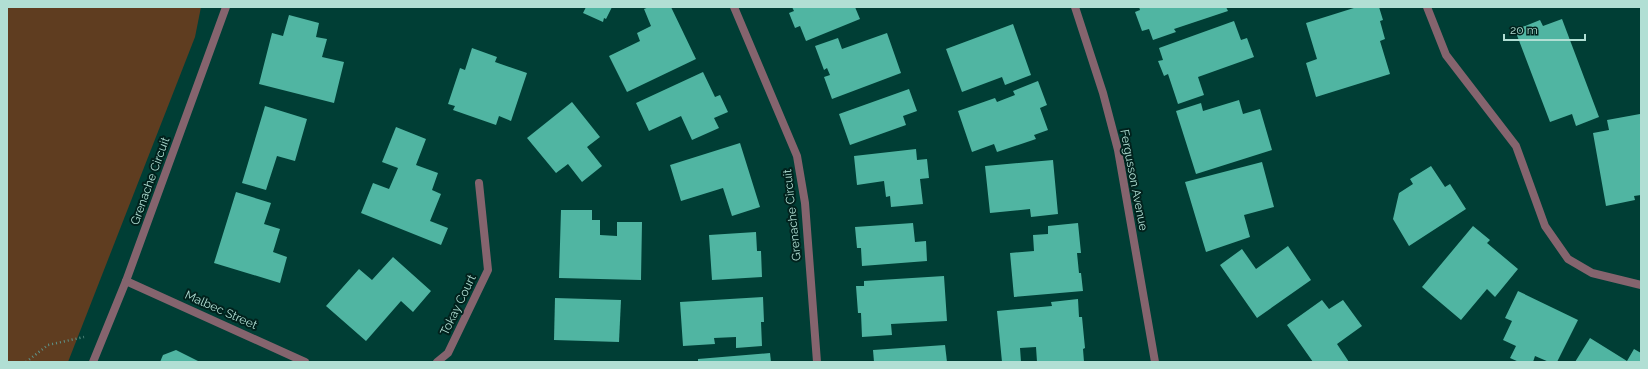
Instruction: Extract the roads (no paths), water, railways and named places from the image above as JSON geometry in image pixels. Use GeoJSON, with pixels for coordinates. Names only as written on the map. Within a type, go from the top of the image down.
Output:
{"type":"FeatureCollection","features":[{"type":"Feature","properties":{"kind":"street","name":"Grenache Circuit"},"geometry":{"type":"LineString","coordinates":[[93,362],[126,281],[226,7]]}},
{"type":"Feature","properties":{"kind":"street","name":"Grenache Circuit"},"geometry":{"type":"LineString","coordinates":[[734,7],[797,156],[805,203],[818,362]]}},
{"type":"Feature","properties":{"kind":"street","name":"Fergusson Avenue"},"geometry":{"type":"LineString","coordinates":[[1075,7],[1103,93],[1118,150],[1155,362]]}},
{"type":"Feature","properties":{"kind":"street"},"geometry":{"type":"LineString","coordinates":[[1427,7],[1446,55],[1516,146],[1545,226],[1568,259],[1592,273],[1641,285]]}},
{"type":"Feature","properties":{"kind":"street","name":"Tokay Court"},"geometry":{"type":"LineString","coordinates":[[437,362],[448,353],[488,270],[479,182]]}},
{"type":"Feature","properties":{"kind":"street","name":"Malbec Street"},"geometry":{"type":"LineString","coordinates":[[126,281],[305,362]]}}]}
